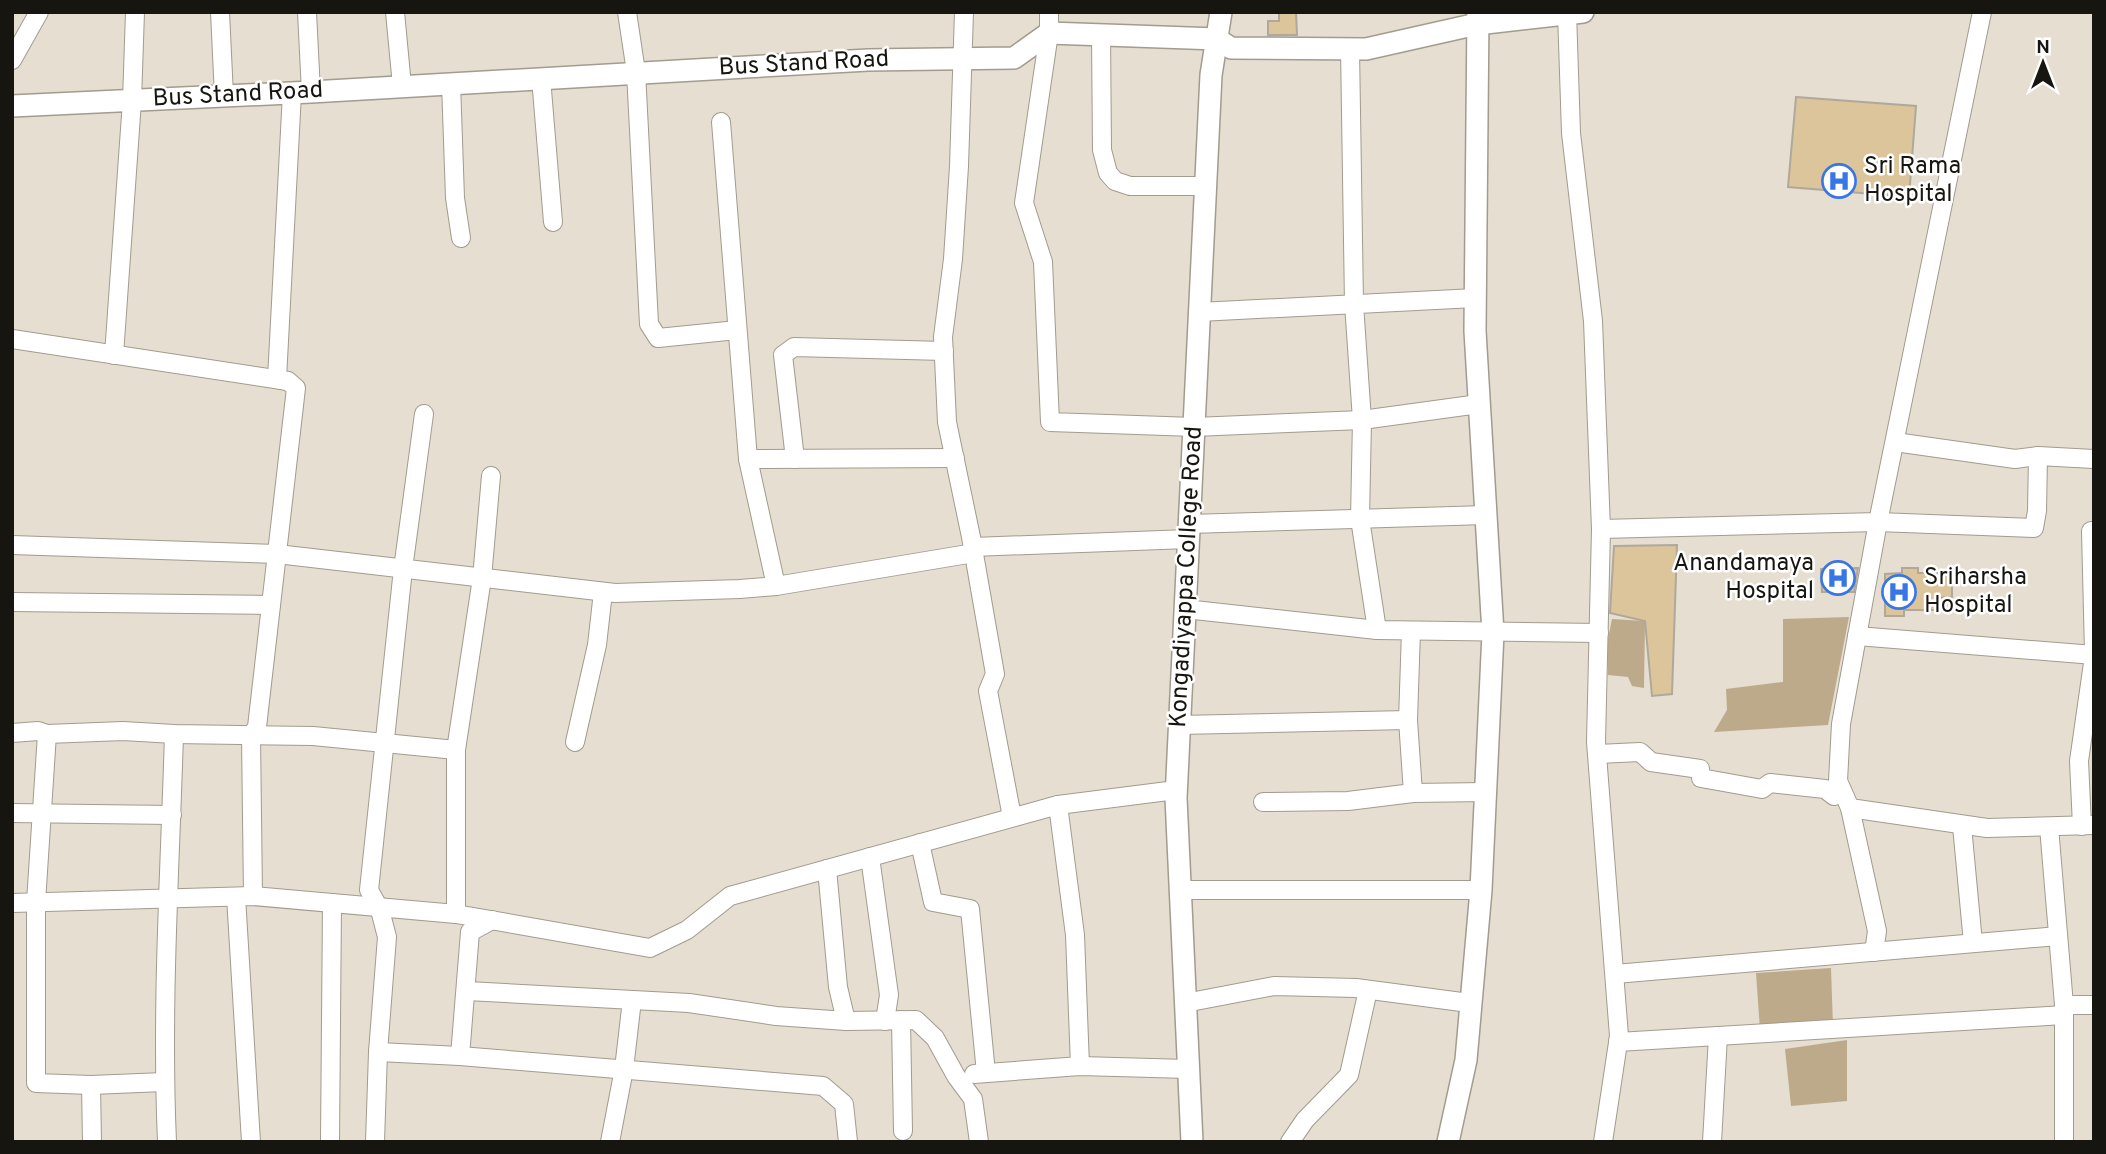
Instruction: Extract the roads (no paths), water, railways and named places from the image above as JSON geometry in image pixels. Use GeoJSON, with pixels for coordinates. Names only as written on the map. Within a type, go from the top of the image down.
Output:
{"type":"FeatureCollection","features":[{"type":"Feature","properties":{"kind":"street"},"geometry":{"type":"LineString","coordinates":[[12,60],[39,12]]}},
{"type":"Feature","properties":{"kind":"street"},"geometry":{"type":"LineString","coordinates":[[114,355],[132,101],[135,12]]}},
{"type":"Feature","properties":{"kind":"street"},"geometry":{"type":"LineString","coordinates":[[219,12],[223,96]]}},
{"type":"Feature","properties":{"kind":"street"},"geometry":{"type":"LineString","coordinates":[[251,1142],[244,897],[251,736],[257,727],[296,388],[288,381],[277,379],[307,12]]}},
{"type":"Feature","properties":{"kind":"street"},"geometry":{"type":"LineString","coordinates":[[395,12],[402,86]]}},
{"type":"Feature","properties":{"kind":"street"},"geometry":{"type":"LineString","coordinates":[[627,12],[636,72],[649,324],[657,338],[737,330]]}},
{"type":"Feature","properties":{"kind":"street"},"geometry":{"type":"LineString","coordinates":[[964,12],[953,259],[943,337],[947,422],[974,550],[995,674],[989,691],[1012,817]]}},
{"type":"Feature","properties":{"kind":"street","name":"Kongadiyappa College Road"},"geometry":{"type":"LineString","coordinates":[[1192,1142],[1176,790],[1211,75],[1221,12]]}},
{"type":"Feature","properties":{"kind":"street"},"geometry":{"type":"LineString","coordinates":[[1874,952],[1877,931],[1847,801],[1838,781],[1841,724],[1878,522],[1982,12]]}},
{"type":"Feature","properties":{"kind":"street"},"geometry":{"type":"LineString","coordinates":[[1479,404],[1362,420],[1194,427],[1051,422],[1043,262],[1024,203],[1049,23],[1101,35],[1217,39],[1231,48],[1366,49],[1478,18],[1572,13],[1571,132],[1593,321],[1601,529],[1598,754],[1618,1042],[1603,1142]]}},
{"type":"Feature","properties":{"kind":"street"},"geometry":{"type":"LineString","coordinates":[[1448,1142],[1466,1060],[1481,890],[1493,633],[1475,298],[1478,18]]}},
{"type":"Feature","properties":{"kind":"street","name":"Bus Stand Road"},"geometry":{"type":"LineString","coordinates":[[12,106],[868,60],[1014,58],[1049,23]]}},
{"type":"Feature","properties":{"kind":"street"},"geometry":{"type":"LineString","coordinates":[[1101,35],[1102,150],[1108,173],[1115,181],[1130,187],[1206,187]]}},
{"type":"Feature","properties":{"kind":"street"},"geometry":{"type":"LineString","coordinates":[[1350,48],[1354,304],[1362,420],[1360,519],[1377,630]]}},
{"type":"Feature","properties":{"kind":"street"},"geometry":{"type":"LineString","coordinates":[[541,78],[553,222]]}},
{"type":"Feature","properties":{"kind":"street"},"geometry":{"type":"LineString","coordinates":[[451,83],[455,198],[461,238]]}},
{"type":"Feature","properties":{"kind":"street"},"geometry":{"type":"LineString","coordinates":[[721,122],[748,460],[776,586]]}},
{"type":"Feature","properties":{"kind":"street"},"geometry":{"type":"LineString","coordinates":[[1199,312],[1475,298]]}},
{"type":"Feature","properties":{"kind":"street"},"geometry":{"type":"LineString","coordinates":[[12,339],[288,381]]}},
{"type":"Feature","properties":{"kind":"street"},"geometry":{"type":"LineString","coordinates":[[795,459],[783,355],[794,347],[944,351]]}},
{"type":"Feature","properties":{"kind":"street"},"geometry":{"type":"LineString","coordinates":[[375,1142],[378,1052],[387,937],[378,906],[369,890],[403,569],[424,414]]}},
{"type":"Feature","properties":{"kind":"street"},"geometry":{"type":"LineString","coordinates":[[1895,442],[2015,460],[2038,456],[2094,458]]}},
{"type":"Feature","properties":{"kind":"street"},"geometry":{"type":"LineString","coordinates":[[1601,529],[1878,522],[2034,527],[2037,512],[2038,456]]}},
{"type":"Feature","properties":{"kind":"street"},"geometry":{"type":"LineString","coordinates":[[748,460],[955,458]]}},
{"type":"Feature","properties":{"kind":"street"},"geometry":{"type":"LineString","coordinates":[[456,914],[457,750],[482,578],[491,476]]}},
{"type":"Feature","properties":{"kind":"street"},"geometry":{"type":"LineString","coordinates":[[12,545],[277,554],[603,592],[776,586],[974,550],[1360,519],[1486,514]]}},
{"type":"Feature","properties":{"kind":"street"},"geometry":{"type":"LineString","coordinates":[[1598,754],[1640,752],[1651,762],[1700,769],[1701,778],[1762,789],[1770,783],[1825,789],[1847,801],[1962,825],[1987,828],[2088,825],[2079,761],[2094,655],[2091,531],[2094,531]]}},
{"type":"Feature","properties":{"kind":"street"},"geometry":{"type":"LineString","coordinates":[[575,742],[597,645],[603,592]]}},
{"type":"Feature","properties":{"kind":"street"},"geometry":{"type":"LineString","coordinates":[[12,602],[271,605]]}},
{"type":"Feature","properties":{"kind":"street"},"geometry":{"type":"LineString","coordinates":[[1185,609],[1377,630],[1599,633]]}},
{"type":"Feature","properties":{"kind":"street"},"geometry":{"type":"LineString","coordinates":[[1411,631],[1408,720],[1413,793]]}},
{"type":"Feature","properties":{"kind":"street"},"geometry":{"type":"LineString","coordinates":[[1857,636],[2094,655]]}},
{"type":"Feature","properties":{"kind":"street"},"geometry":{"type":"LineString","coordinates":[[1179,725],[1408,720]]}},
{"type":"Feature","properties":{"kind":"street"},"geometry":{"type":"LineString","coordinates":[[12,733],[123,731],[313,736],[457,750]]}},
{"type":"Feature","properties":{"kind":"street"},"geometry":{"type":"LineString","coordinates":[[47,734],[36,902],[36,1083],[90,1085],[164,1082]]}},
{"type":"Feature","properties":{"kind":"street"},"geometry":{"type":"LineString","coordinates":[[167,1142],[164,1082],[174,734]]}},
{"type":"Feature","properties":{"kind":"street"},"geometry":{"type":"LineString","coordinates":[[12,903],[244,897],[378,906],[456,914],[650,948],[687,930],[730,895],[1058,805],[1176,790]]}},
{"type":"Feature","properties":{"kind":"street"},"geometry":{"type":"LineString","coordinates":[[1263,802],[1348,800],[1413,793],[1486,792]]}},
{"type":"Feature","properties":{"kind":"street"},"geometry":{"type":"LineString","coordinates":[[1058,805],[1075,935],[1080,1066]]}},
{"type":"Feature","properties":{"kind":"street"},"geometry":{"type":"LineString","coordinates":[[12,813],[172,815]]}},
{"type":"Feature","properties":{"kind":"street"},"geometry":{"type":"LineString","coordinates":[[1962,825],[1973,943]]}},
{"type":"Feature","properties":{"kind":"street"},"geometry":{"type":"LineString","coordinates":[[2049,827],[2064,1010],[2064,1142]]}},
{"type":"Feature","properties":{"kind":"street"},"geometry":{"type":"LineString","coordinates":[[920,843],[933,902],[970,909],[986,1073]]}},
{"type":"Feature","properties":{"kind":"street"},"geometry":{"type":"LineString","coordinates":[[870,857],[893,1021],[903,1130]]}},
{"type":"Feature","properties":{"kind":"street"},"geometry":{"type":"LineString","coordinates":[[827,869],[838,987],[846,1021]]}},
{"type":"Feature","properties":{"kind":"street"},"geometry":{"type":"LineString","coordinates":[[1180,890],[1481,890]]}},
{"type":"Feature","properties":{"kind":"street"},"geometry":{"type":"LineString","coordinates":[[330,1142],[332,903]]}},
{"type":"Feature","properties":{"kind":"street"},"geometry":{"type":"LineString","coordinates":[[460,1055],[470,932],[492,920]]}},
{"type":"Feature","properties":{"kind":"street"},"geometry":{"type":"LineString","coordinates":[[1615,974],[2058,936]]}},
{"type":"Feature","properties":{"kind":"street"},"geometry":{"type":"LineString","coordinates":[[1185,1003],[1274,985],[1368,990],[1469,1003]]}},
{"type":"Feature","properties":{"kind":"street"},"geometry":{"type":"LineString","coordinates":[[1290,1142],[1305,1120],[1349,1075],[1368,990]]}},
{"type":"Feature","properties":{"kind":"street"},"geometry":{"type":"LineString","coordinates":[[467,991],[689,1003],[776,1016],[846,1021],[916,1020],[934,1038],[973,1099],[979,1142]]}},
{"type":"Feature","properties":{"kind":"street"},"geometry":{"type":"LineString","coordinates":[[610,1142],[624,1069],[632,1000]]}},
{"type":"Feature","properties":{"kind":"street"},"geometry":{"type":"LineString","coordinates":[[1618,1042],[2064,1010],[2094,1005]]}},
{"type":"Feature","properties":{"kind":"street"},"geometry":{"type":"LineString","coordinates":[[1712,1142],[1718,1035]]}},
{"type":"Feature","properties":{"kind":"street"},"geometry":{"type":"LineString","coordinates":[[378,1052],[460,1055],[823,1086],[845,1104],[848,1142]]}},
{"type":"Feature","properties":{"kind":"street"},"geometry":{"type":"LineString","coordinates":[[956,1076],[1080,1066],[1188,1069]]}},
{"type":"Feature","properties":{"kind":"street"},"geometry":{"type":"LineString","coordinates":[[90,1085],[92,1142]]}},
{"type":"Feature","properties":{"kind":"place","name":"Sri Rama Hospital"},"geometry":{"type":"Point","coordinates":[1839,181]}},
{"type":"Feature","properties":{"kind":"place","name":"Anandamaya Hospital"},"geometry":{"type":"Point","coordinates":[1838,578]}},
{"type":"Feature","properties":{"kind":"place","name":"Sriharsha Hospital"},"geometry":{"type":"Point","coordinates":[1899,592]}}]}
